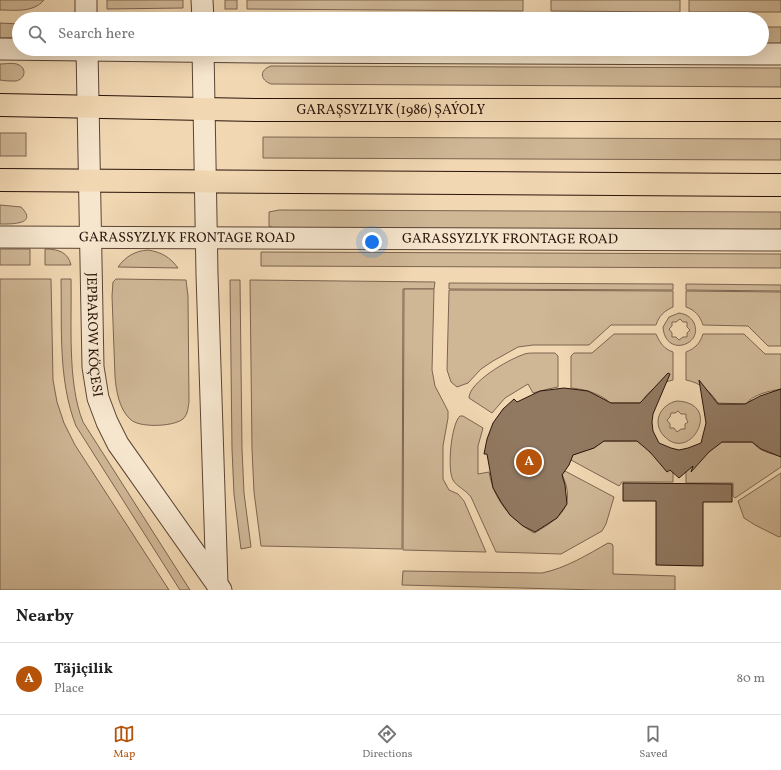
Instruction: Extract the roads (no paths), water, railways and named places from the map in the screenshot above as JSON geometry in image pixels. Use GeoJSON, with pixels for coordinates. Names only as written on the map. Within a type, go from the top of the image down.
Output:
{"type":"FeatureCollection","features":[{"type":"Feature","properties":{"kind":"main road","name":"GARAŞSYZLYK (1986) ŞAÝOLY"},"geometry":{"type":"LineString","coordinates":[[0,105],[256,110],[781,110]]}},
{"type":"Feature","properties":{"kind":"main road"},"geometry":{"type":"LineString","coordinates":[[0,180],[781,185]]}},
{"type":"Feature","properties":{"kind":"street"},"geometry":{"type":"LineString","coordinates":[[86,0],[86,12]]}},
{"type":"Feature","properties":{"kind":"street"},"geometry":{"type":"LineString","coordinates":[[202,0],[203,12]]}},
{"type":"Feature","properties":{"kind":"street"},"geometry":{"type":"LineString","coordinates":[[0,49],[12,49]]}},
{"type":"Feature","properties":{"kind":"street"},"geometry":{"type":"LineString","coordinates":[[769,54],[781,54]]}},
{"type":"Feature","properties":{"kind":"street","name":"JEPBAROW KÖÇESI"},"geometry":{"type":"LineString","coordinates":[[87,56],[88,181],[93,367],[98,398],[106,422],[118,444],[219,587]]}},
{"type":"Feature","properties":{"kind":"street","name":"JEPBAROW KÖÇESI"},"geometry":{"type":"LineString","coordinates":[[203,56],[207,237],[219,587]]}},
{"type":"Feature","properties":{"kind":"street","name":"GARASSYZLYK FRONTAGE ROAD"},"geometry":{"type":"LineString","coordinates":[[0,237],[781,240]]}},
{"type":"Feature","properties":{"kind":"place","name":"Täjiçilik"},"geometry":{"type":"Point","coordinates":[529,462]}}]}
